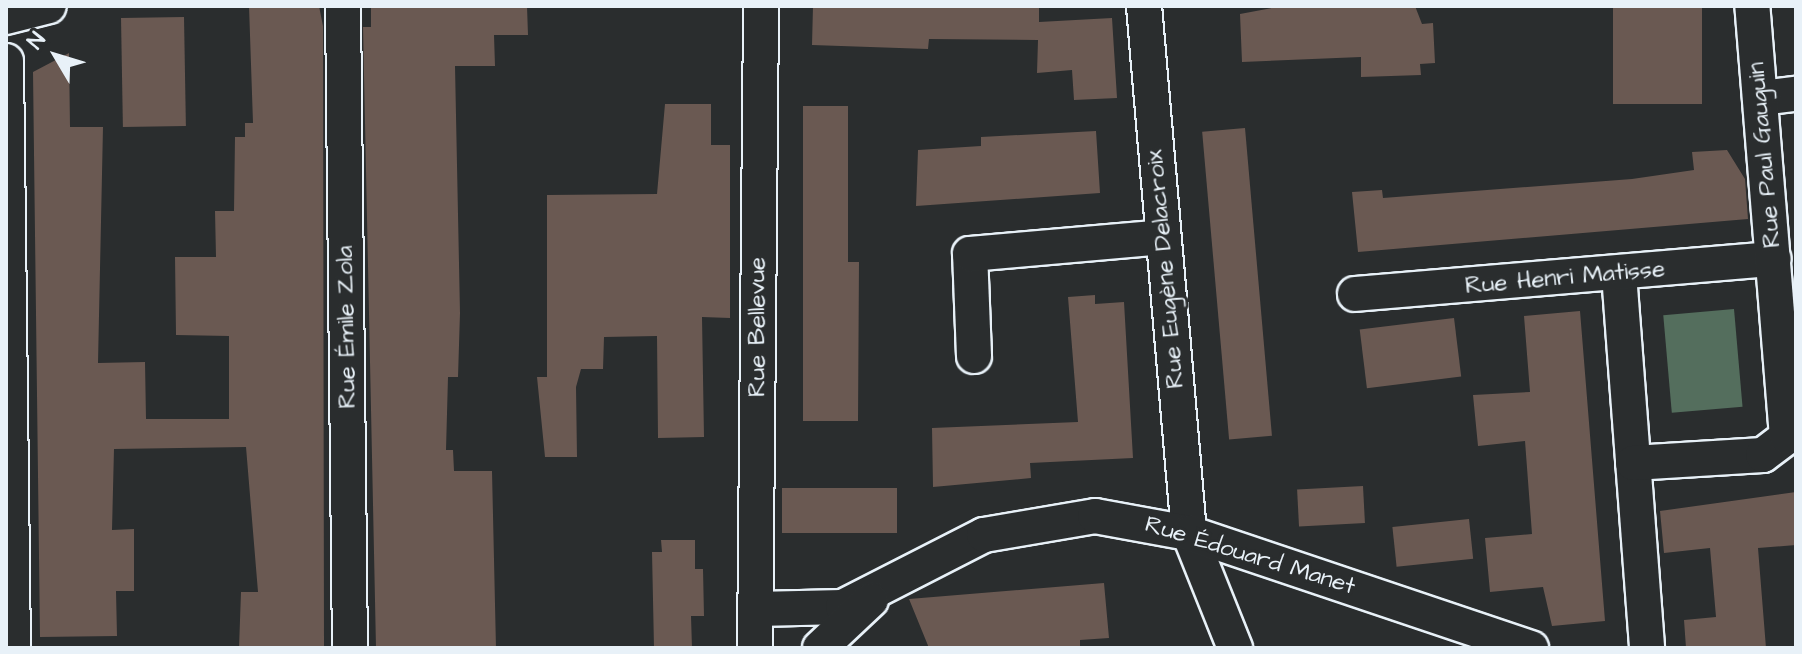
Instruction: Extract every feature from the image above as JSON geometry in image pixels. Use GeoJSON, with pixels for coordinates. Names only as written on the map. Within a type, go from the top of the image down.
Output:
{"type":"FeatureCollection","features":[{"type":"Feature","properties":{"kind":"street"},"geometry":{"type":"LineString","coordinates":[[6,17],[49,6]]}},
{"type":"Feature","properties":{"kind":"street","name":"Rue Émile Zola"},"geometry":{"type":"LineString","coordinates":[[343,6],[350,648]]}},
{"type":"Feature","properties":{"kind":"street","name":"Rue Bellevue"},"geometry":{"type":"LineString","coordinates":[[755,648],[761,6]]}},
{"type":"Feature","properties":{"kind":"street","name":"Rue Eugène Delacroix"},"geometry":{"type":"LineString","coordinates":[[1144,6],[1189,533],[1235,648]]}},
{"type":"Feature","properties":{"kind":"street","name":"Rue Paul Gauguin"},"geometry":{"type":"LineString","coordinates":[[1633,463],[1763,455],[1781,445],[1789,427],[1752,6]]}},
{"type":"Feature","properties":{"kind":"street"},"geometry":{"type":"LineString","coordinates":[[6,61],[13,648]]}},
{"type":"Feature","properties":{"kind":"street"},"geometry":{"type":"LineString","coordinates":[[1761,98],[1796,94]]}},
{"type":"Feature","properties":{"kind":"street"},"geometry":{"type":"LineString","coordinates":[[974,356],[970,254],[1163,237]]}},
{"type":"Feature","properties":{"kind":"street","name":"Rue Henri Matisse"},"geometry":{"type":"LineString","coordinates":[[1355,294],[1774,259]]}},
{"type":"Feature","properties":{"kind":"street"},"geometry":{"type":"LineString","coordinates":[[1619,274],[1647,648]]}},
{"type":"Feature","properties":{"kind":"street","name":"Rue Édouard Manet"},"geometry":{"type":"LineString","coordinates":[[756,609],[843,607],[880,592],[948,550],[1020,524],[1095,516],[1189,533],[1531,648]]}},
{"type":"Feature","properties":{"kind":"street","name":"Rue Édouard Manet"},"geometry":{"type":"LineString","coordinates":[[820,648],[880,592]]}},
{"type":"Feature","properties":{"kind":"green space"},"geometry":{"type":"Polygon","coordinates":[[[1734,309],[1743,407],[1672,413],[1663,315],[1734,309]]]}},
{"type":"Feature","properties":{"kind":"building"},"geometry":{"type":"Polygon","coordinates":[[[249,6],[319,6],[323,26],[324,648],[239,648],[241,592],[258,592],[246,447],[114,449],[112,530],[134,529],[134,591],[116,591],[117,636],[40,637],[33,72],[69,53],[70,127],[103,127],[98,363],[145,362],[146,419],[229,419],[229,336],[176,335],[175,257],[216,257],[215,211],[234,211],[235,137],[245,137],[245,123],[253,123],[249,6]]]}},
{"type":"Feature","properties":{"kind":"building"},"geometry":{"type":"Polygon","coordinates":[[[371,6],[527,6],[528,35],[494,35],[495,66],[455,66],[460,313],[458,377],[448,377],[446,450],[453,450],[454,471],[492,471],[496,648],[376,648],[363,27],[371,27],[371,6]]]}},
{"type":"Feature","properties":{"kind":"building"},"geometry":{"type":"Polygon","coordinates":[[[813,6],[1039,6],[1039,22],[1112,18],[1117,98],[1074,100],[1072,70],[1037,73],[1038,40],[929,39],[928,49],[812,45],[813,6]]]}},
{"type":"Feature","properties":{"kind":"building"},"geometry":{"type":"Polygon","coordinates":[[[1282,6],[1415,6],[1422,24],[1433,23],[1435,63],[1420,64],[1421,75],[1361,77],[1361,57],[1242,62],[1240,14],[1282,6]]]}},
{"type":"Feature","properties":{"kind":"building"},"geometry":{"type":"Polygon","coordinates":[[[1613,6],[1702,6],[1702,104],[1613,104],[1613,6]]]}},
{"type":"Feature","properties":{"kind":"building"},"geometry":{"type":"Polygon","coordinates":[[[184,17],[186,126],[123,127],[121,18],[184,17]]]}},
{"type":"Feature","properties":{"kind":"building"},"geometry":{"type":"Polygon","coordinates":[[[665,104],[711,104],[711,145],[730,145],[730,318],[702,317],[704,437],[658,438],[657,336],[604,337],[603,369],[581,369],[576,387],[577,457],[545,457],[537,377],[547,377],[547,195],[657,194],[665,104]]]}},
{"type":"Feature","properties":{"kind":"building"},"geometry":{"type":"Polygon","coordinates":[[[803,106],[848,106],[848,262],[859,262],[858,421],[803,421],[803,106]]]}},
{"type":"Feature","properties":{"kind":"building"},"geometry":{"type":"Polygon","coordinates":[[[1245,128],[1272,436],[1229,440],[1202,132],[1245,128]]]}},
{"type":"Feature","properties":{"kind":"building"},"geometry":{"type":"Polygon","coordinates":[[[1096,131],[1100,193],[916,206],[918,150],[981,146],[981,137],[1096,131]]]}},
{"type":"Feature","properties":{"kind":"building"},"geometry":{"type":"Polygon","coordinates":[[[1727,150],[1745,179],[1748,219],[1358,252],[1352,192],[1382,190],[1383,198],[1632,179],[1694,170],[1692,152],[1727,150]]]}},
{"type":"Feature","properties":{"kind":"building"},"geometry":{"type":"Polygon","coordinates":[[[1095,295],[1095,304],[1124,302],[1133,458],[1030,463],[1031,478],[933,487],[932,428],[1078,422],[1068,297],[1095,295]]]}},
{"type":"Feature","properties":{"kind":"building"},"geometry":{"type":"Polygon","coordinates":[[[1580,311],[1605,621],[1552,626],[1543,587],[1490,592],[1485,538],[1532,534],[1525,441],[1478,446],[1473,395],[1530,392],[1524,316],[1580,311]]]}},
{"type":"Feature","properties":{"kind":"building"},"geometry":{"type":"Polygon","coordinates":[[[1454,318],[1461,377],[1367,388],[1360,330],[1454,318]]]}},
{"type":"Feature","properties":{"kind":"building"},"geometry":{"type":"Polygon","coordinates":[[[1363,486],[1365,523],[1299,526],[1297,489],[1363,486]]]}},
{"type":"Feature","properties":{"kind":"building"},"geometry":{"type":"Polygon","coordinates":[[[782,488],[897,488],[897,533],[782,533],[782,488]]]}},
{"type":"Feature","properties":{"kind":"building"},"geometry":{"type":"Polygon","coordinates":[[[1796,492],[1796,545],[1758,548],[1766,648],[1686,648],[1684,620],[1716,617],[1710,548],[1664,553],[1660,511],[1796,492]]]}},
{"type":"Feature","properties":{"kind":"building"},"geometry":{"type":"Polygon","coordinates":[[[1469,519],[1473,559],[1397,567],[1392,527],[1469,519]]]}},
{"type":"Feature","properties":{"kind":"building"},"geometry":{"type":"Polygon","coordinates":[[[661,540],[695,540],[695,569],[703,569],[704,616],[691,616],[692,648],[654,648],[652,552],[662,552],[661,540]]]}},
{"type":"Feature","properties":{"kind":"building"},"geometry":{"type":"Polygon","coordinates":[[[1104,583],[1109,638],[1080,640],[1080,648],[929,648],[909,599],[1104,583]]]}}]}
